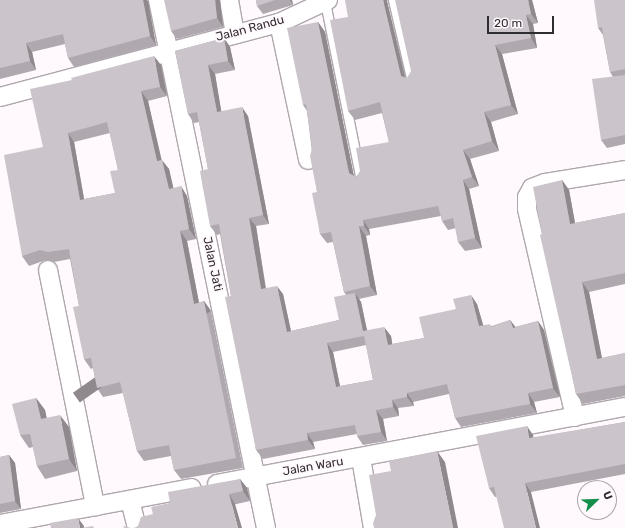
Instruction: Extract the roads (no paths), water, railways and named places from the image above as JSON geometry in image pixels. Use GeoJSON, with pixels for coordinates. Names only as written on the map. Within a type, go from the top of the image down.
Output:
{"type":"FeatureCollection","features":[{"type":"Feature","properties":{"kind":"street","name":"Jalan Jati"},"geometry":{"type":"LineString","coordinates":[[158,0],[266,528]]}},
{"type":"Feature","properties":{"kind":"street"},"geometry":{"type":"LineString","coordinates":[[229,0],[235,34]]}},
{"type":"Feature","properties":{"kind":"street","name":"Jalan Randu"},"geometry":{"type":"LineString","coordinates":[[0,97],[169,50],[279,23],[327,1]]}},
{"type":"Feature","properties":{"kind":"street"},"geometry":{"type":"LineString","coordinates":[[279,23],[308,160]]}},
{"type":"Feature","properties":{"kind":"street"},"geometry":{"type":"LineString","coordinates":[[575,417],[527,209],[527,197],[532,188],[545,183],[625,170]]}},
{"type":"Feature","properties":{"kind":"street"},"geometry":{"type":"LineString","coordinates":[[48,270],[95,506]]}},
{"type":"Feature","properties":{"kind":"street","name":"Jalan Waru"},"geometry":{"type":"LineString","coordinates":[[0,524],[361,458],[625,407]]}},
{"type":"Feature","properties":{"kind":"street"},"geometry":{"type":"LineString","coordinates":[[361,458],[373,528]]}},
{"type":"Feature","properties":{"kind":"street"},"geometry":{"type":"LineString","coordinates":[[130,500],[136,528]]}},
{"type":"Feature","properties":{"kind":"lane"},"geometry":{"type":"LineString","coordinates":[[393,0],[412,82]]}},
{"type":"Feature","properties":{"kind":"lane"},"geometry":{"type":"LineString","coordinates":[[327,1],[361,181]]}}]}
